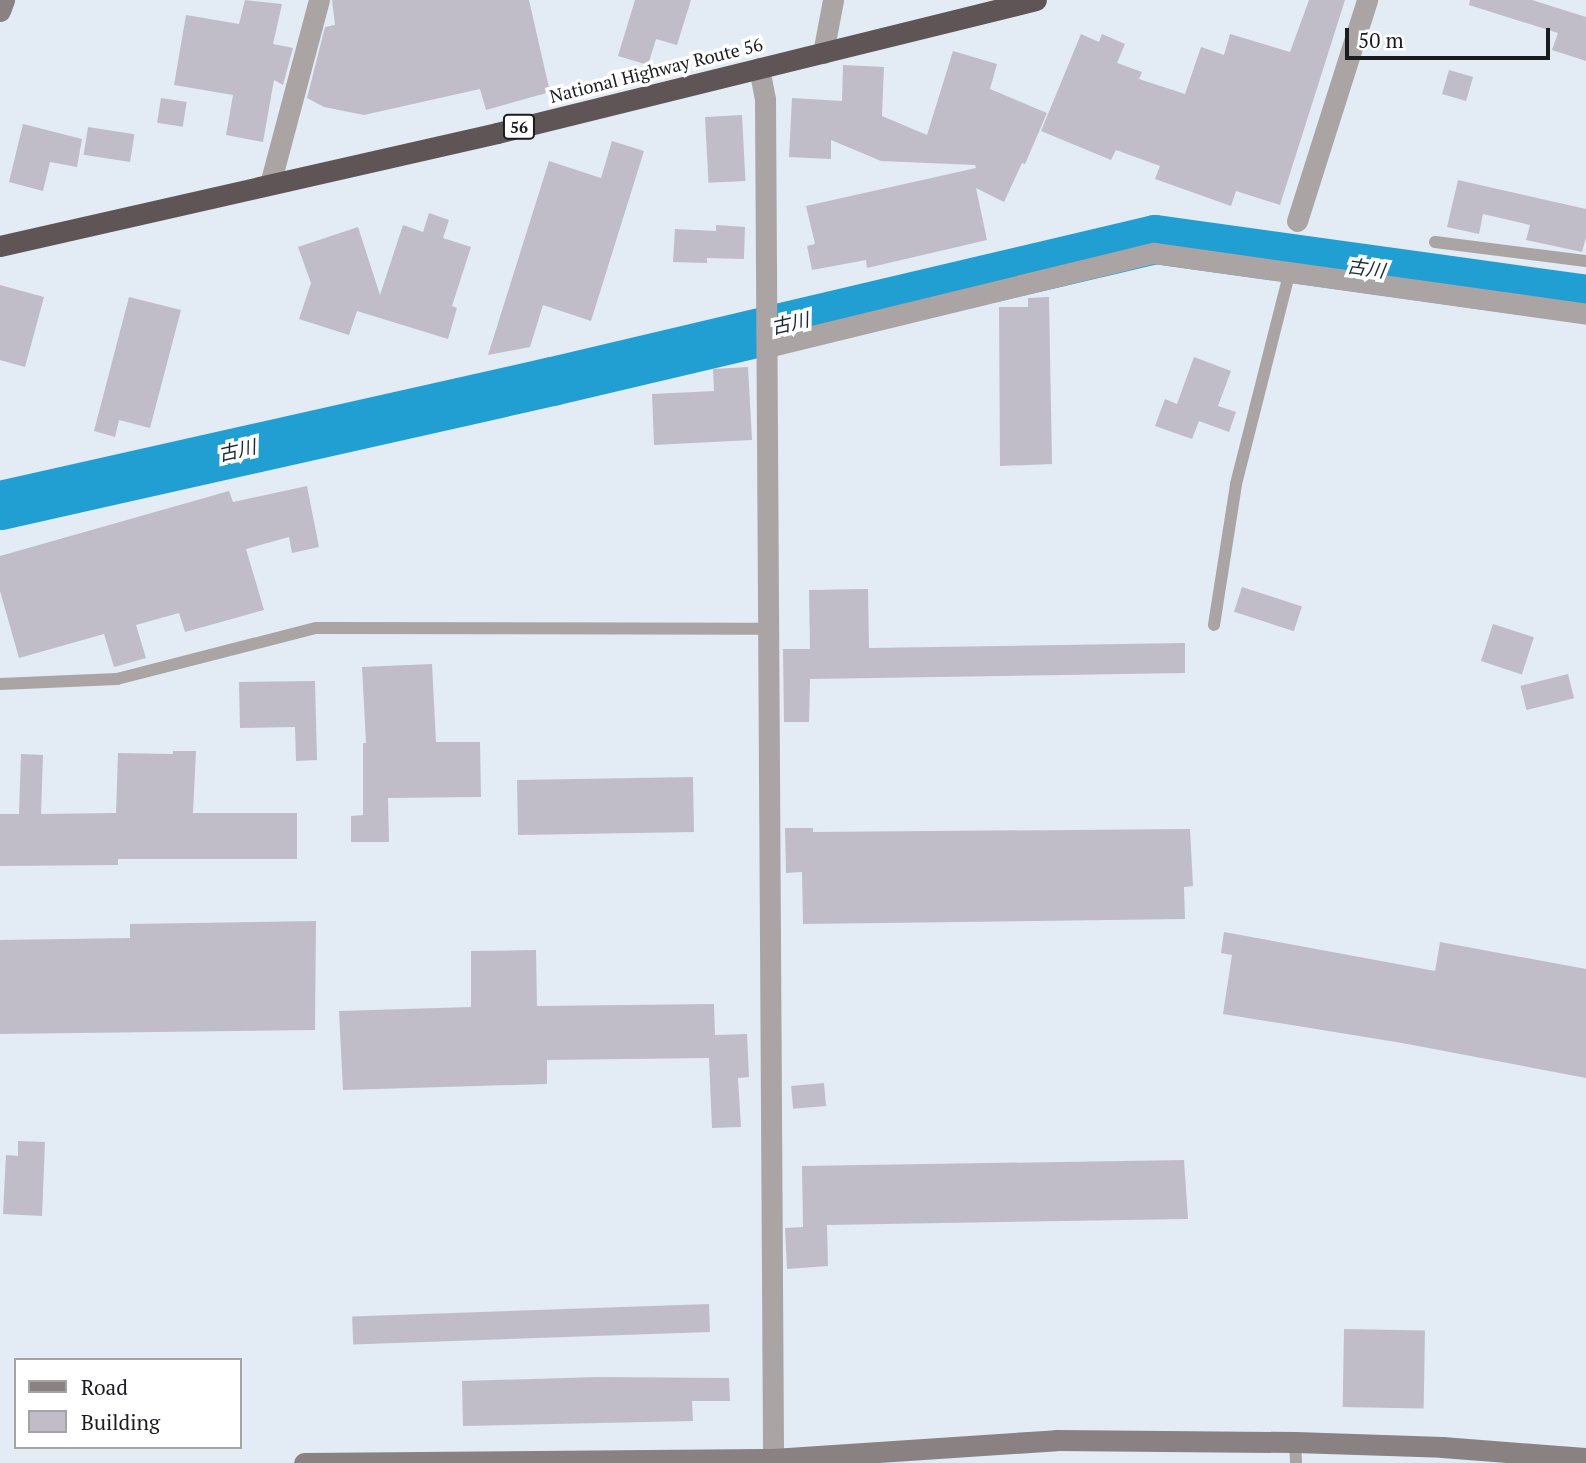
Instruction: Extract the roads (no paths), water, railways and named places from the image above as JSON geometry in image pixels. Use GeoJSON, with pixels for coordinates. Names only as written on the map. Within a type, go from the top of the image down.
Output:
{"type":"FeatureCollection","features":[{"type":"Feature","properties":{"kind":"highway","name":"National Highway Route 56"},"geometry":{"type":"LineString","coordinates":[[0,246],[823,53],[1036,0]]}},
{"type":"Feature","properties":{"kind":"street"},"geometry":{"type":"LineString","coordinates":[[0,11],[4,0]]}},
{"type":"Feature","properties":{"kind":"street"},"geometry":{"type":"LineString","coordinates":[[270,184],[318,0]]}},
{"type":"Feature","properties":{"kind":"street"},"geometry":{"type":"LineString","coordinates":[[823,53],[832,0]]}},
{"type":"Feature","properties":{"kind":"street"},"geometry":{"type":"LineString","coordinates":[[1297,221],[1367,0]]}},
{"type":"Feature","properties":{"kind":"street"},"geometry":{"type":"LineString","coordinates":[[759,68],[765,99],[773,1461]]}},
{"type":"Feature","properties":{"kind":"street"},"geometry":{"type":"LineString","coordinates":[[767,342],[1154,253],[1586,314]]}},
{"type":"Feature","properties":{"kind":"street"},"geometry":{"type":"LineString","coordinates":[[304,1463],[773,1461],[1056,1440],[1295,1452],[1442,1447],[1586,1458]]}},
{"type":"Feature","properties":{"kind":"lane"},"geometry":{"type":"LineString","coordinates":[[1435,242],[1586,261]]}},
{"type":"Feature","properties":{"kind":"lane"},"geometry":{"type":"LineString","coordinates":[[1214,625],[1236,484],[1289,274]]}},
{"type":"Feature","properties":{"kind":"lane"},"geometry":{"type":"LineString","coordinates":[[0,684],[117,679],[316,628],[768,629]]}},
{"type":"Feature","properties":{"kind":"waterway","name":"古川"},"geometry":{"type":"LineString","coordinates":[[0,505],[552,381],[1155,239],[1586,299]]}}]}
